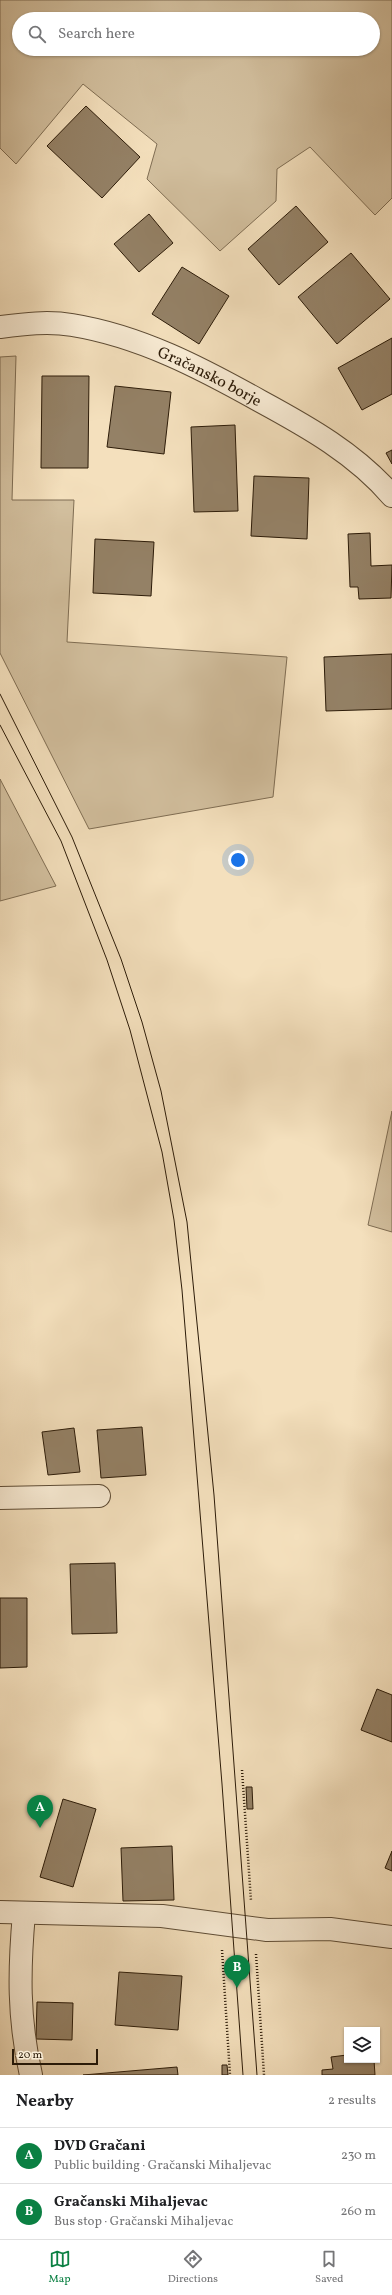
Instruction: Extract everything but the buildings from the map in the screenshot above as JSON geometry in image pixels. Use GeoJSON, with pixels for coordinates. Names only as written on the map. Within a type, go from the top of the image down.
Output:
{"type":"FeatureCollection","features":[{"type":"Feature","properties":{"kind":"street","name":"Gračansko borje"},"geometry":{"type":"LineString","coordinates":[[0,327],[48,322],[72,325],[166,352],[205,370],[305,424],[365,468],[392,496]]}},
{"type":"Feature","properties":{"kind":"street"},"geometry":{"type":"LineString","coordinates":[[0,1498],[99,1496]]}},
{"type":"Feature","properties":{"kind":"street"},"geometry":{"type":"LineString","coordinates":[[0,1912],[162,1916],[254,1928],[330,1929],[392,1937]]}},
{"type":"Feature","properties":{"kind":"street"},"geometry":{"type":"LineString","coordinates":[[24,1913],[19,1986],[20,2016],[31,2075]]}},
{"type":"Feature","properties":{"kind":"path"},"geometry":{"type":"LineString","coordinates":[[242,1770],[264,2075]]}},
{"type":"Feature","properties":{"kind":"path"},"geometry":{"type":"LineString","coordinates":[[222,1954],[230,2075]]}},
{"type":"Feature","properties":{"kind":"shaded area"},"geometry":{"type":"Polygon","coordinates":[[[0,0],[392,0],[392,198],[375,215],[310,147],[277,169],[276,201],[220,251],[147,179],[157,144],[83,84],[16,164],[0,148],[0,0]]]}},
{"type":"Feature","properties":{"kind":"shaded area"},"geometry":{"type":"Polygon","coordinates":[[[16,356],[12,500],[74,500],[67,642],[287,657],[273,797],[89,829],[0,653],[0,357],[16,356]]]}},
{"type":"Feature","properties":{"kind":"shaded area"},"geometry":{"type":"Polygon","coordinates":[[[0,779],[56,886],[0,901],[0,779]]]}},
{"type":"Feature","properties":{"kind":"shaded area"},"geometry":{"type":"Polygon","coordinates":[[[392,1111],[392,1232],[368,1225],[392,1111]]]}},
{"type":"Feature","properties":{"kind":"tram line"},"geometry":{"type":"LineString","coordinates":[[0,694],[72,837],[121,959],[142,1022],[161,1091],[187,1222],[214,1495],[257,2075]]}},
{"type":"Feature","properties":{"kind":"tram line"},"geometry":{"type":"LineString","coordinates":[[0,725],[61,841],[107,960],[130,1030],[162,1152],[174,1220],[182,1290],[222,1784],[243,2075]]}},
{"type":"Feature","properties":{"kind":"place","name":"DVD Gračani"},"geometry":{"type":"Point","coordinates":[40,1828]}},
{"type":"Feature","properties":{"kind":"place","name":"Gračanski Mihaljevac"},"geometry":{"type":"Point","coordinates":[237,1988]}}]}
